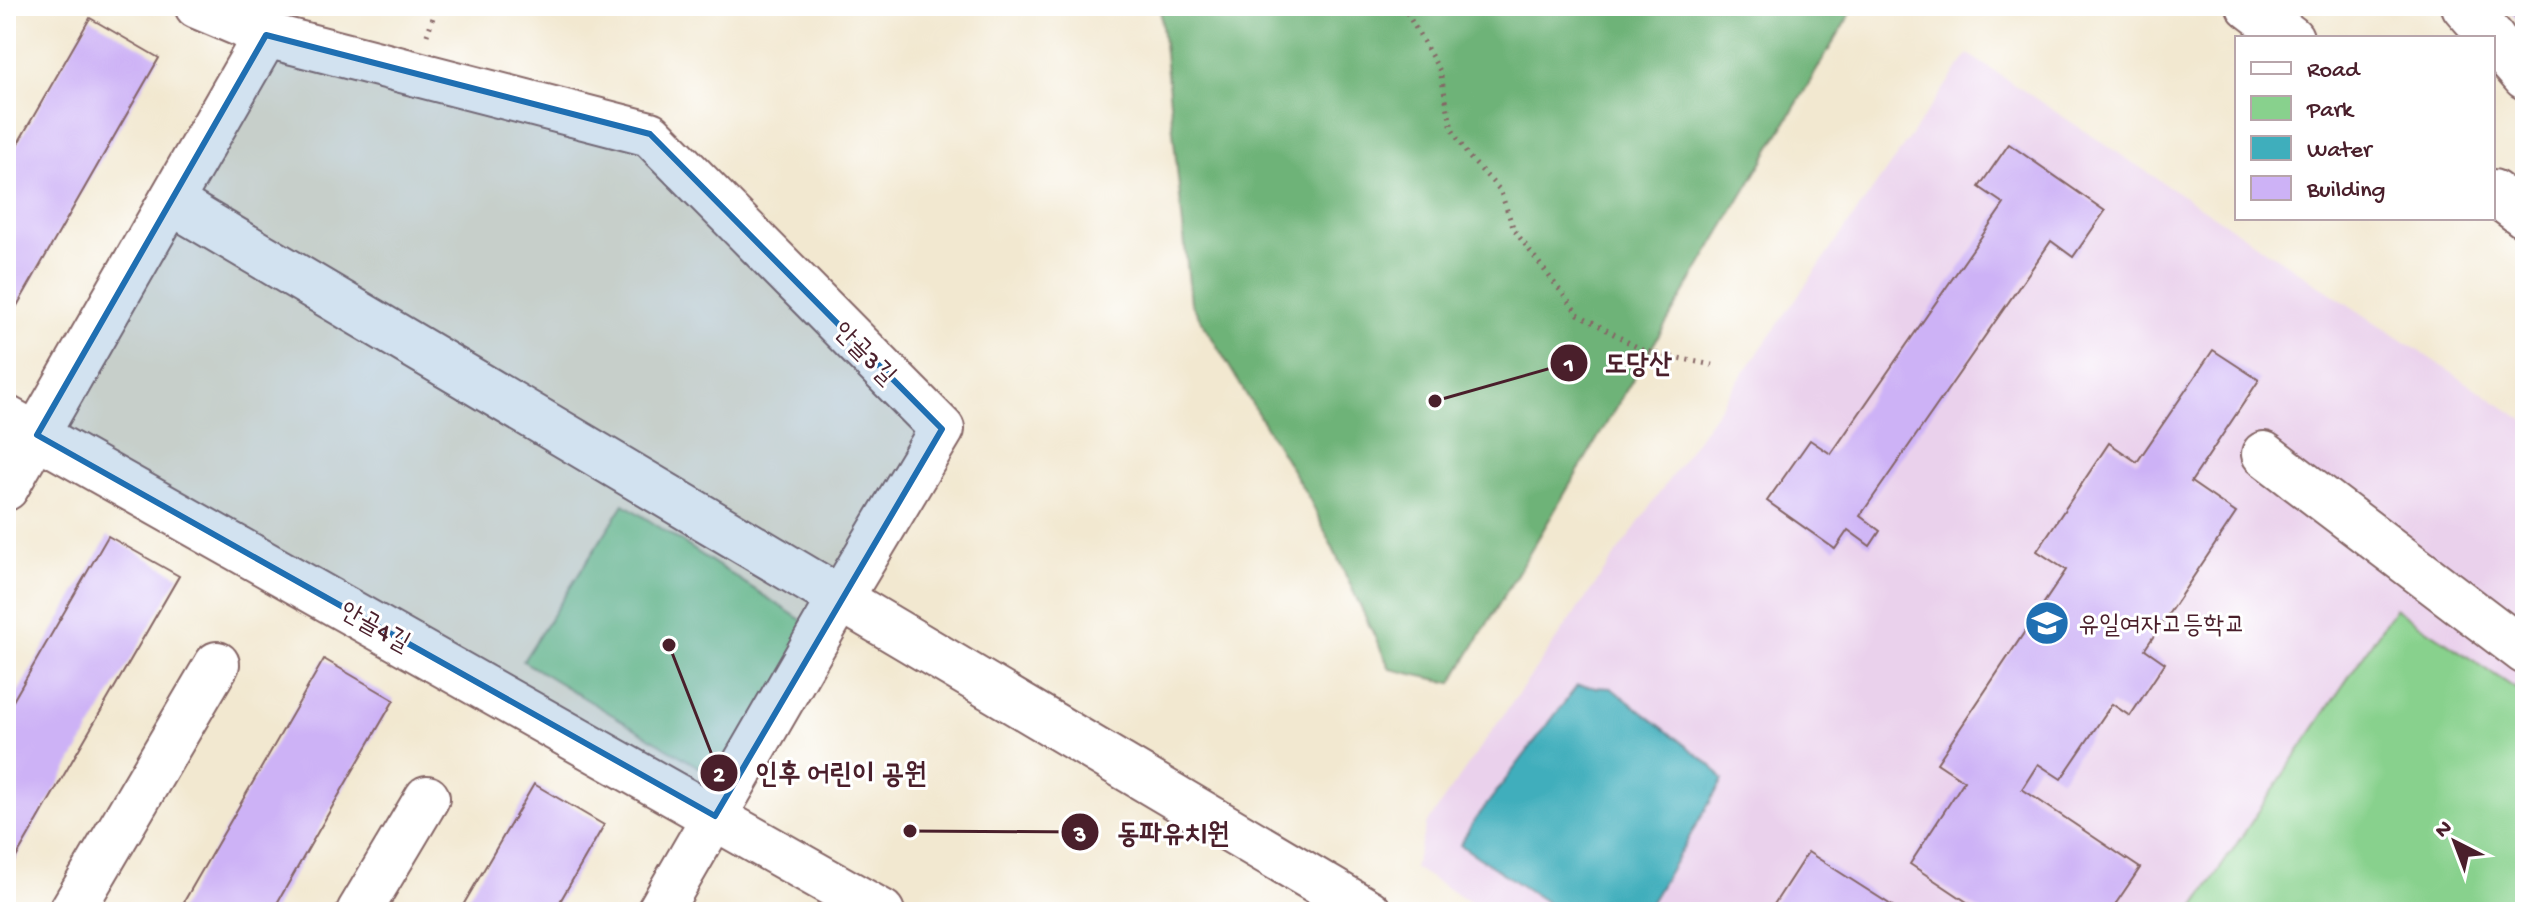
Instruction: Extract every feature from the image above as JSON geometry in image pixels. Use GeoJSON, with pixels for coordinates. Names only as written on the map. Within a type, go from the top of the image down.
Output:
{"type":"FeatureCollection","features":[{"type":"Feature","properties":{"kind":"street"},"geometry":{"type":"LineString","coordinates":[[6,488],[21,426],[171,202],[266,35],[197,6]]}},
{"type":"Feature","properties":{"kind":"street"},"geometry":{"type":"LineString","coordinates":[[2249,6],[2288,36]]}},
{"type":"Feature","properties":{"kind":"street"},"geometry":{"type":"LineString","coordinates":[[2464,6],[2489,36]]}},
{"type":"Feature","properties":{"kind":"street","name":"안골3길"},"geometry":{"type":"LineString","coordinates":[[266,35],[650,134],[942,429],[659,912]]}},
{"type":"Feature","properties":{"kind":"street"},"geometry":{"type":"LineString","coordinates":[[2495,42],[2525,77]]}},
{"type":"Feature","properties":{"kind":"street"},"geometry":{"type":"LineString","coordinates":[[2495,194],[2525,216]]}},
{"type":"Feature","properties":{"kind":"street"},"geometry":{"type":"LineString","coordinates":[[171,202],[1369,912]]}},
{"type":"Feature","properties":{"kind":"street","name":"안골4길"},"geometry":{"type":"LineString","coordinates":[[21,426],[715,816]]}},
{"type":"Feature","properties":{"kind":"street"},"geometry":{"type":"LineString","coordinates":[[2264,454],[2525,652]]}},
{"type":"Feature","properties":{"kind":"street"},"geometry":{"type":"LineString","coordinates":[[71,912],[217,664]]}},
{"type":"Feature","properties":{"kind":"street"},"geometry":{"type":"LineString","coordinates":[[359,912],[427,798]]}},
{"type":"Feature","properties":{"kind":"street"},"geometry":{"type":"LineString","coordinates":[[715,816],[882,912]]}},
{"type":"Feature","properties":{"kind":"path"},"geometry":{"type":"LineString","coordinates":[[1403,6],[1440,71],[1452,129],[1468,156],[1500,190],[1514,230],[1578,314],[1644,351],[1712,365]]}},
{"type":"Feature","properties":{"kind":"highlighted area"},"geometry":{"type":"Polygon","coordinates":[[[266,35],[650,134],[942,429],[715,816],[37,435],[266,35]]]}},
{"type":"Feature","properties":{"kind":"shaded area","name":"유일여자고등학교"},"geometry":{"type":"Polygon","coordinates":[[[1968,54],[2525,421],[2525,912],[1486,912],[1414,868],[1426,825],[1968,54]]]}},
{"type":"Feature","properties":{"kind":"green space"},"geometry":{"type":"Polygon","coordinates":[[[1160,6],[1855,6],[1452,683],[1390,669],[1310,500],[1191,303],[1160,6]]]}},
{"type":"Feature","properties":{"kind":"green space"},"geometry":{"type":"Polygon","coordinates":[[[624,504],[815,629],[717,778],[523,661],[624,504]]]}},
{"type":"Feature","properties":{"kind":"green space"},"geometry":{"type":"Polygon","coordinates":[[[2395,608],[2525,695],[2525,912],[2191,912],[2395,608]]]}},
{"type":"Feature","properties":{"kind":"water"},"geometry":{"type":"Polygon","coordinates":[[[1577,686],[1611,688],[1712,766],[1723,780],[1645,912],[1561,912],[1460,845],[1472,824],[1577,686]]]}},
{"type":"Feature","properties":{"kind":"building"},"geometry":{"type":"Polygon","coordinates":[[[2505,6],[2525,6],[2525,29],[2505,6]]]}},
{"type":"Feature","properties":{"kind":"building"},"geometry":{"type":"Polygon","coordinates":[[[90,18],[159,58],[6,325],[6,164],[90,18]]]}},
{"type":"Feature","properties":{"kind":"building"},"geometry":{"type":"Polygon","coordinates":[[[2009,144],[2105,211],[2073,257],[2051,241],[1860,516],[1880,531],[1870,546],[1848,530],[1835,549],[1767,501],[1810,440],[1831,454],[2004,204],[1979,187],[2009,144]]]}},
{"type":"Feature","properties":{"kind":"building"},"geometry":{"type":"Polygon","coordinates":[[[2213,350],[2259,380],[2191,482],[2236,513],[2145,649],[2165,663],[2130,716],[2112,704],[2061,779],[2038,764],[2022,789],[2140,868],[2110,912],[1982,912],[1910,864],[1964,781],[1937,763],[2066,570],[2037,551],[2109,443],[2137,462],[2213,350]]]}},
{"type":"Feature","properties":{"kind":"building"},"geometry":{"type":"Polygon","coordinates":[[[108,536],[179,576],[6,875],[6,713],[108,536]]]}},
{"type":"Feature","properties":{"kind":"building"},"geometry":{"type":"Polygon","coordinates":[[[324,659],[394,700],[272,912],[178,912],[324,659]]]}},
{"type":"Feature","properties":{"kind":"building"},"geometry":{"type":"Polygon","coordinates":[[[534,784],[604,825],[554,912],[459,912],[534,784]]]}},
{"type":"Feature","properties":{"kind":"building"},"geometry":{"type":"Polygon","coordinates":[[[1808,852],[1902,912],[1769,912],[1808,852]]]}},
{"type":"Feature","properties":{"kind":"place","name":"도당산"},"geometry":{"type":"Point","coordinates":[1435,401]}},
{"type":"Feature","properties":{"kind":"place","name":"유일여자고등학교"},"geometry":{"type":"Point","coordinates":[2047,623]}},
{"type":"Feature","properties":{"kind":"place","name":"인후 어린이 공원"},"geometry":{"type":"Point","coordinates":[669,645]}},
{"type":"Feature","properties":{"kind":"place","name":"동파유치원"},"geometry":{"type":"Point","coordinates":[910,831]}}]}
